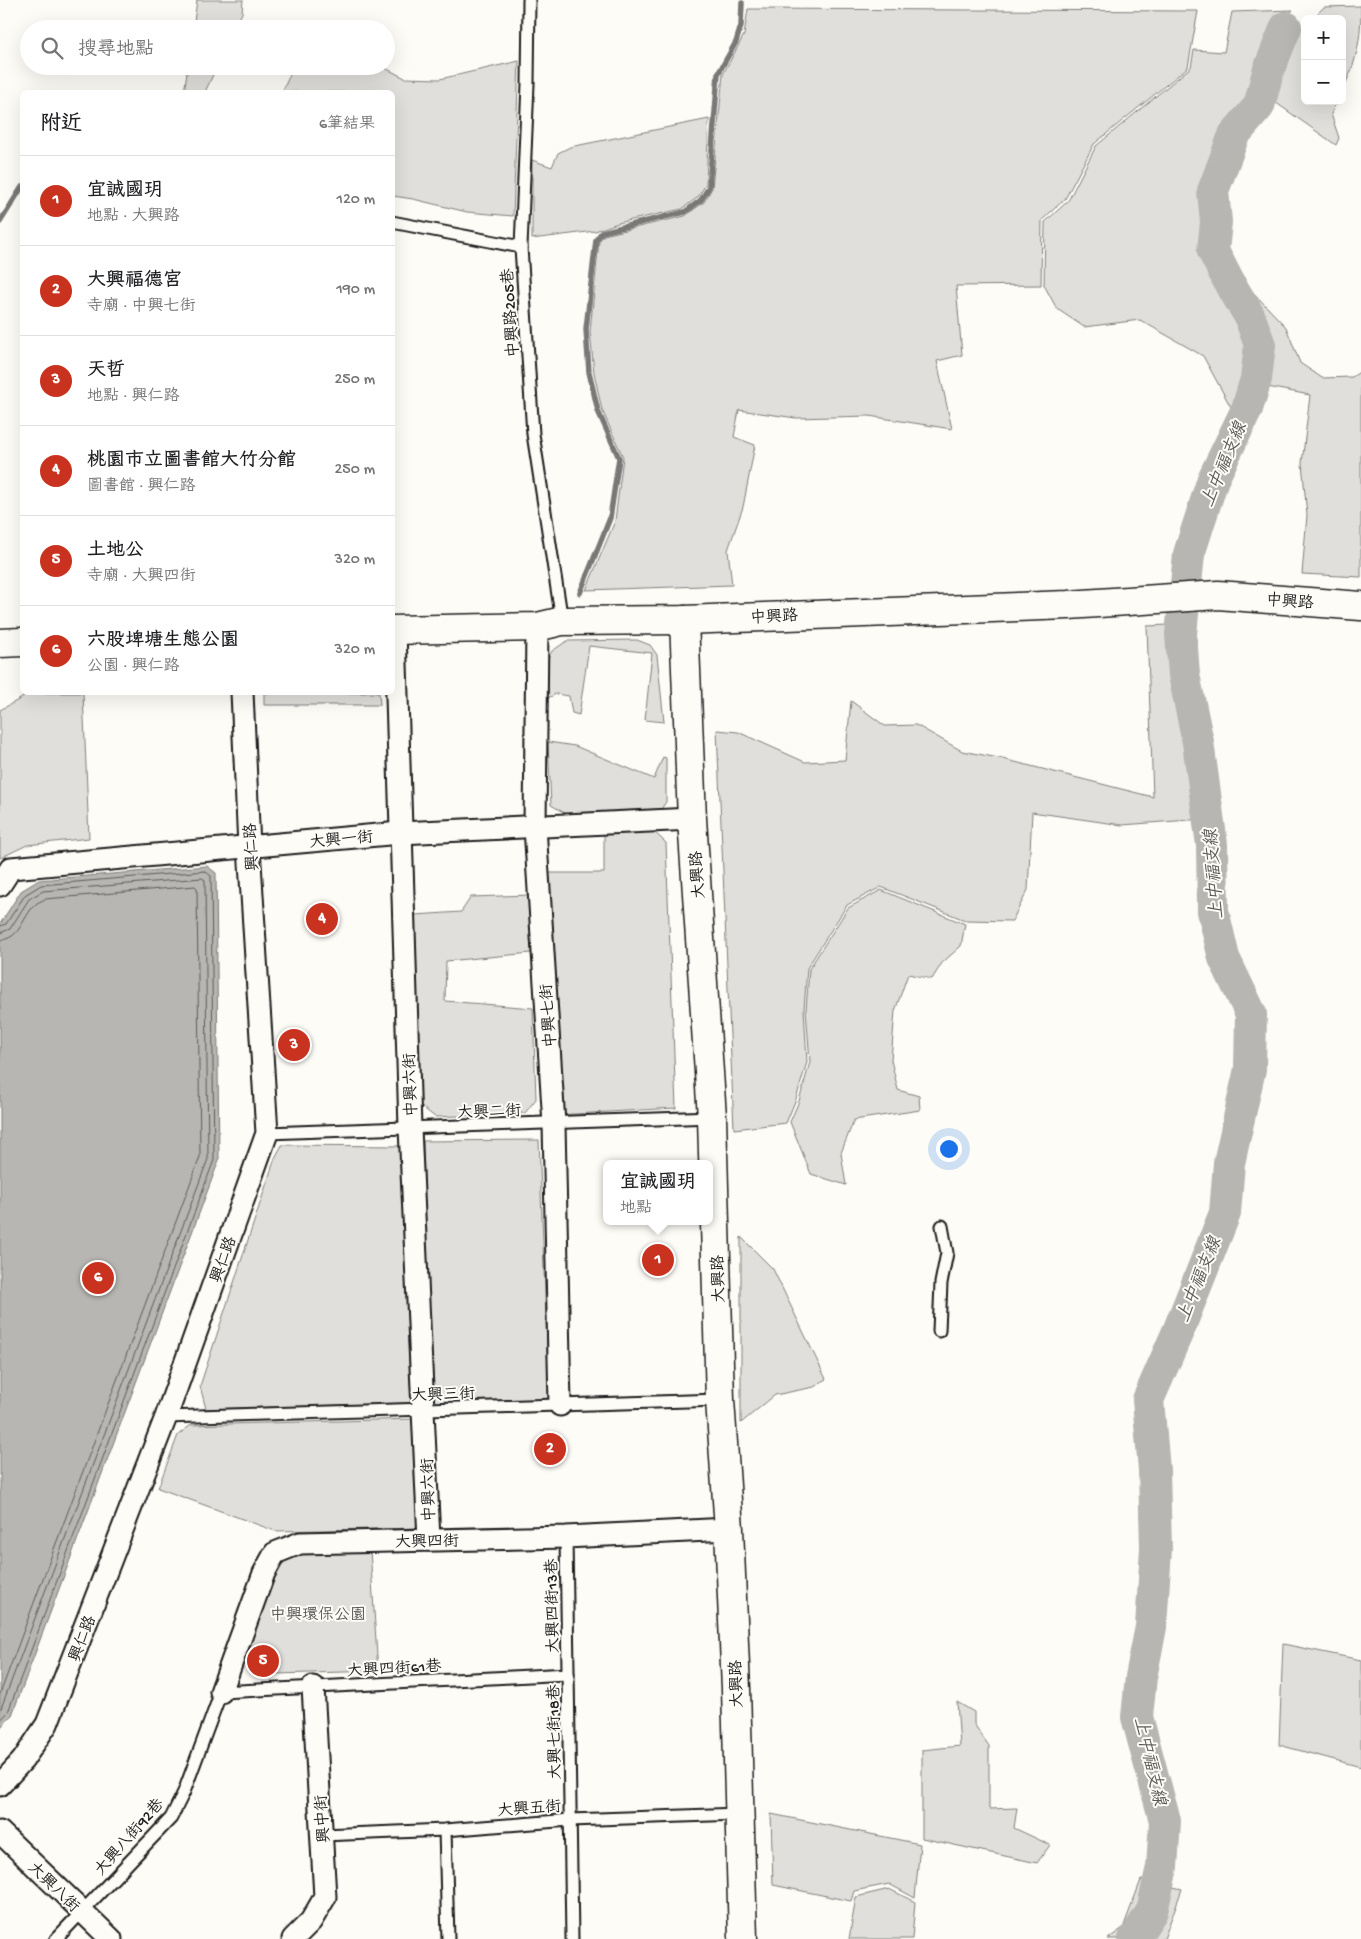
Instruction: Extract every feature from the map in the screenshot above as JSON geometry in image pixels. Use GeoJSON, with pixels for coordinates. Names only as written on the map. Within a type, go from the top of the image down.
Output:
{"type":"FeatureCollection","features":[{"type":"Feature","properties":{"kind":"street","name":"中興路"},"geometry":{"type":"LineString","coordinates":[[395,630],[684,620],[1218,596],[1361,606]]}},
{"type":"Feature","properties":{"kind":"street","name":"大興路"},"geometry":{"type":"LineString","coordinates":[[684,620],[692,819],[712,1117],[720,1400],[729,1529],[743,1939]]}},
{"type":"Feature","properties":{"kind":"street","name":"中興七街"},"geometry":{"type":"LineString","coordinates":[[550,624],[535,827],[554,1124],[560,1405]]}},
{"type":"Feature","properties":{"kind":"street"},"geometry":{"type":"LineString","coordinates":[[0,643],[20,642]]}},
{"type":"Feature","properties":{"kind":"street","name":"中興六街"},"geometry":{"type":"LineString","coordinates":[[395,664],[410,1128],[429,1540]]}},
{"type":"Feature","properties":{"kind":"street","name":"興仁路"},"geometry":{"type":"LineString","coordinates":[[0,1785],[23,1760],[47,1724],[166,1417],[267,1133],[249,847],[242,695]]}},
{"type":"Feature","properties":{"kind":"street","name":"大興一街"},"geometry":{"type":"LineString","coordinates":[[0,885],[11,868],[400,833],[692,819]]}},
{"type":"Feature","properties":{"kind":"street","name":"大興四街"},"geometry":{"type":"LineString","coordinates":[[221,1692],[264,1573],[275,1553],[300,1543],[566,1537],[729,1529]]}},
{"type":"Feature","properties":{"kind":"street","name":"興中街"},"geometry":{"type":"LineString","coordinates":[[293,1939],[311,1921],[326,1897],[313,1687]]}},
{"type":"Feature","properties":{"kind":"street","name":"大興八街"},"geometry":{"type":"LineString","coordinates":[[0,1832],[111,1939]]}},
{"type":"Feature","properties":{"kind":"lane","name":"中興路205巷"},"geometry":{"type":"LineString","coordinates":[[529,0],[528,84],[521,248],[532,434],[550,624]]}},
{"type":"Feature","properties":{"kind":"lane"},"geometry":{"type":"LineString","coordinates":[[395,223],[521,248]]}},
{"type":"Feature","properties":{"kind":"lane","name":"大興二街"},"geometry":{"type":"LineString","coordinates":[[267,1133],[712,1117]]}},
{"type":"Feature","properties":{"kind":"lane"},"geometry":{"type":"LineString","coordinates":[[939,1331],[941,1283],[947,1253],[942,1226]]}},
{"type":"Feature","properties":{"kind":"lane","name":"大興三街"},"geometry":{"type":"LineString","coordinates":[[166,1417],[720,1400]]}},
{"type":"Feature","properties":{"kind":"lane","name":"大興四街13巷"},"geometry":{"type":"LineString","coordinates":[[566,1537],[568,1674]]}},
{"type":"Feature","properties":{"kind":"lane","name":"大興四街61巷"},"geometry":{"type":"LineString","coordinates":[[221,1692],[568,1674]]}},
{"type":"Feature","properties":{"kind":"lane","name":"大興七街18巷"},"geometry":{"type":"LineString","coordinates":[[568,1674],[572,1939]]}},
{"type":"Feature","properties":{"kind":"lane","name":"大興八街92巷"},"geometry":{"type":"LineString","coordinates":[[83,1912],[170,1818],[184,1792],[221,1692]]}},
{"type":"Feature","properties":{"kind":"lane","name":"大興五街"},"geometry":{"type":"LineString","coordinates":[[322,1835],[445,1830],[570,1820],[739,1814]]}},
{"type":"Feature","properties":{"kind":"lane"},"geometry":{"type":"LineString","coordinates":[[445,1830],[448,1939]]}},
{"type":"Feature","properties":{"kind":"lane"},"geometry":{"type":"LineString","coordinates":[[56,1939],[83,1912]]}},
{"type":"Feature","properties":{"kind":"green space"},"geometry":{"type":"Polygon","coordinates":[[[197,0],[243,0],[242,13],[238,20],[194,20],[197,0]]]}},
{"type":"Feature","properties":{"kind":"green space"},"geometry":{"type":"Polygon","coordinates":[[[1361,6],[1357,50],[1346,82],[1346,15],[1316,15],[1324,7],[1361,6]]]}},
{"type":"Feature","properties":{"kind":"green space"},"geometry":{"type":"Polygon","coordinates":[[[748,9],[1198,11],[1188,67],[1094,144],[1065,199],[1042,220],[1041,285],[956,286],[962,355],[937,361],[952,429],[869,416],[796,418],[739,410],[734,437],[755,445],[743,507],[728,550],[732,585],[586,590],[615,521],[623,457],[602,410],[594,373],[590,331],[599,241],[604,235],[685,216],[704,202],[712,188],[723,74],[744,35],[748,9]]]}},
{"type":"Feature","properties":{"kind":"green space"},"geometry":{"type":"Polygon","coordinates":[[[1293,10],[1276,25],[1256,73],[1246,107],[1226,132],[1205,190],[1203,251],[1240,318],[1253,347],[1247,378],[1233,411],[1203,356],[1140,320],[1084,327],[1057,309],[1044,285],[1045,222],[1068,201],[1096,146],[1191,67],[1194,50],[1224,52],[1232,12],[1293,10]]]}},
{"type":"Feature","properties":{"kind":"green space"},"geometry":{"type":"Polygon","coordinates":[[[1301,29],[1301,105],[1335,105],[1331,114],[1339,138],[1336,145],[1272,100],[1279,71],[1293,37],[1301,29]]]}},
{"type":"Feature","properties":{"kind":"green space"},"geometry":{"type":"Polygon","coordinates":[[[519,61],[513,216],[467,212],[395,196],[395,90],[283,90],[290,75],[395,75],[395,73],[405,78],[440,79],[519,61]]]}},
{"type":"Feature","properties":{"kind":"green space"},"geometry":{"type":"Polygon","coordinates":[[[187,75],[213,75],[206,90],[184,90],[187,75]]]}},
{"type":"Feature","properties":{"kind":"green space"},"geometry":{"type":"Polygon","coordinates":[[[709,119],[706,184],[698,197],[682,209],[618,223],[595,231],[532,239],[532,160],[552,167],[558,153],[570,147],[709,119]]]}},
{"type":"Feature","properties":{"kind":"green space"},"geometry":{"type":"Polygon","coordinates":[[[1218,249],[1225,253],[1247,286],[1286,327],[1300,363],[1322,378],[1352,377],[1361,371],[1361,577],[1302,574],[1307,515],[1302,463],[1310,395],[1262,386],[1267,347],[1262,323],[1218,249]]]}},
{"type":"Feature","properties":{"kind":"green space"},"geometry":{"type":"Polygon","coordinates":[[[1168,625],[1170,656],[1203,819],[1122,825],[1032,812],[1028,890],[1012,921],[965,920],[881,887],[847,905],[807,968],[804,1009],[807,1062],[796,1099],[786,1123],[734,1129],[717,730],[738,732],[805,762],[845,760],[851,701],[885,726],[916,725],[962,751],[999,758],[1153,797],[1147,626],[1168,625]]]}},
{"type":"Feature","properties":{"kind":"green space"},"geometry":{"type":"Polygon","coordinates":[[[637,640],[650,645],[657,655],[664,722],[645,720],[652,653],[589,646],[579,715],[572,713],[569,696],[556,694],[548,698],[547,659],[552,651],[567,641],[637,640]]]}},
{"type":"Feature","properties":{"kind":"green space"},"geometry":{"type":"Polygon","coordinates":[[[24,695],[83,695],[89,838],[27,845],[0,858],[0,710],[24,695]]]}},
{"type":"Feature","properties":{"kind":"green space"},"geometry":{"type":"Polygon","coordinates":[[[264,695],[379,695],[380,705],[264,705],[264,695]]]}},
{"type":"Feature","properties":{"kind":"green space"},"geometry":{"type":"Polygon","coordinates":[[[548,742],[575,746],[654,779],[663,757],[666,758],[666,802],[656,816],[570,816],[551,805],[548,742]]]}},
{"type":"Feature","properties":{"kind":"green space"},"geometry":{"type":"Polygon","coordinates":[[[650,828],[666,843],[676,1108],[557,1115],[547,873],[604,873],[604,830],[650,828]]]}},
{"type":"Feature","properties":{"kind":"green space"},"geometry":{"type":"Polygon","coordinates":[[[881,890],[965,924],[961,946],[942,963],[932,979],[908,974],[895,1011],[891,1060],[898,1090],[919,1096],[920,1110],[854,1120],[841,1153],[846,1185],[811,1174],[790,1122],[799,1101],[810,1062],[806,1010],[809,969],[848,908],[881,890]]]}},
{"type":"Feature","properties":{"kind":"green space"},"geometry":{"type":"Polygon","coordinates":[[[531,895],[531,953],[446,961],[445,1001],[533,1008],[536,1099],[525,1113],[435,1117],[419,1105],[415,915],[461,912],[471,897],[531,895]]]}},
{"type":"Feature","properties":{"kind":"green space"},"geometry":{"type":"Polygon","coordinates":[[[539,1140],[549,1399],[430,1406],[423,1141],[539,1140]]]}},
{"type":"Feature","properties":{"kind":"green space"},"geometry":{"type":"Polygon","coordinates":[[[282,1145],[400,1146],[411,1403],[206,1409],[200,1386],[275,1158],[282,1145]]]}},
{"type":"Feature","properties":{"kind":"green space"},"geometry":{"type":"Polygon","coordinates":[[[741,1237],[773,1269],[826,1379],[814,1387],[775,1395],[741,1423],[741,1237]]]}},
{"type":"Feature","properties":{"kind":"green space"},"geometry":{"type":"Polygon","coordinates":[[[415,1419],[422,1528],[275,1531],[158,1488],[178,1435],[191,1425],[415,1419]]]}},
{"type":"Feature","properties":{"kind":"green space","name":"中興環保公園"},"geometry":{"type":"Polygon","coordinates":[[[370,1550],[378,1671],[276,1674],[276,1653],[247,1653],[249,1635],[275,1568],[288,1555],[309,1551],[370,1550]]]}},
{"type":"Feature","properties":{"kind":"green space"},"geometry":{"type":"Polygon","coordinates":[[[1283,1644],[1361,1660],[1361,1767],[1279,1745],[1283,1644]]]}},
{"type":"Feature","properties":{"kind":"green space"},"geometry":{"type":"Polygon","coordinates":[[[957,1702],[974,1712],[974,1724],[989,1746],[989,1809],[1017,1808],[1014,1828],[1050,1845],[1037,1863],[922,1838],[922,1750],[960,1746],[957,1702]]]}},
{"type":"Feature","properties":{"kind":"green space"},"geometry":{"type":"Polygon","coordinates":[[[771,1814],[920,1844],[915,1898],[889,1884],[854,1891],[851,1901],[773,1885],[771,1814]]]}},
{"type":"Feature","properties":{"kind":"green space"},"geometry":{"type":"Polygon","coordinates":[[[1141,1880],[1182,1889],[1164,1939],[1108,1939],[1123,1928],[1141,1880]]]}},
{"type":"Feature","properties":{"kind":"green space"},"geometry":{"type":"Polygon","coordinates":[[[889,1889],[915,1902],[912,1939],[849,1939],[856,1897],[889,1889]]]}},
{"type":"Feature","properties":{"kind":"water"},"geometry":{"type":"Polygon","coordinates":[[[207,866],[216,873],[219,1160],[12,1715],[0,1728],[0,924],[21,891],[39,880],[207,866]]]}},
{"type":"Feature","properties":{"kind":"waterway"},"geometry":{"type":"LineString","coordinates":[[580,593],[610,518],[619,458],[598,411],[589,372],[586,329],[596,240],[602,232],[685,212],[701,200],[709,187],[718,74],[736,42],[741,26],[742,3]]}},
{"type":"Feature","properties":{"kind":"waterway","name":"上中福支線"},"geometry":{"type":"LineString","coordinates":[[1134,1939],[1152,1911],[1162,1867],[1165,1821],[1137,1717],[1141,1677],[1151,1627],[1156,1549],[1154,1470],[1148,1400],[1179,1329],[1225,1213],[1229,1163],[1250,1069],[1251,1014],[1224,958],[1213,911],[1212,845],[1198,742],[1184,675],[1181,634],[1189,554],[1213,479],[1247,409],[1256,379],[1260,345],[1249,315],[1213,251],[1216,222],[1213,191],[1234,135],[1259,106],[1268,72],[1286,27]]}},
{"type":"Feature","properties":{"kind":"waterway"},"geometry":{"type":"LineString","coordinates":[[0,222],[20,190]]}},
{"type":"Feature","properties":{"kind":"place","name":"桃園市立圖書館大竹分館"},"geometry":{"type":"Point","coordinates":[322,919]}},
{"type":"Feature","properties":{"kind":"place","name":"天哲"},"geometry":{"type":"Point","coordinates":[294,1045]}},
{"type":"Feature","properties":{"kind":"place","name":"宜誠國玥"},"geometry":{"type":"Point","coordinates":[658,1260]}},
{"type":"Feature","properties":{"kind":"place","name":"六股埤塘生態公園"},"geometry":{"type":"Point","coordinates":[98,1278]}},
{"type":"Feature","properties":{"kind":"place","name":"大興福德宮"},"geometry":{"type":"Point","coordinates":[550,1449]}},
{"type":"Feature","properties":{"kind":"place","name":"土地公"},"geometry":{"type":"Point","coordinates":[263,1661]}}]}
